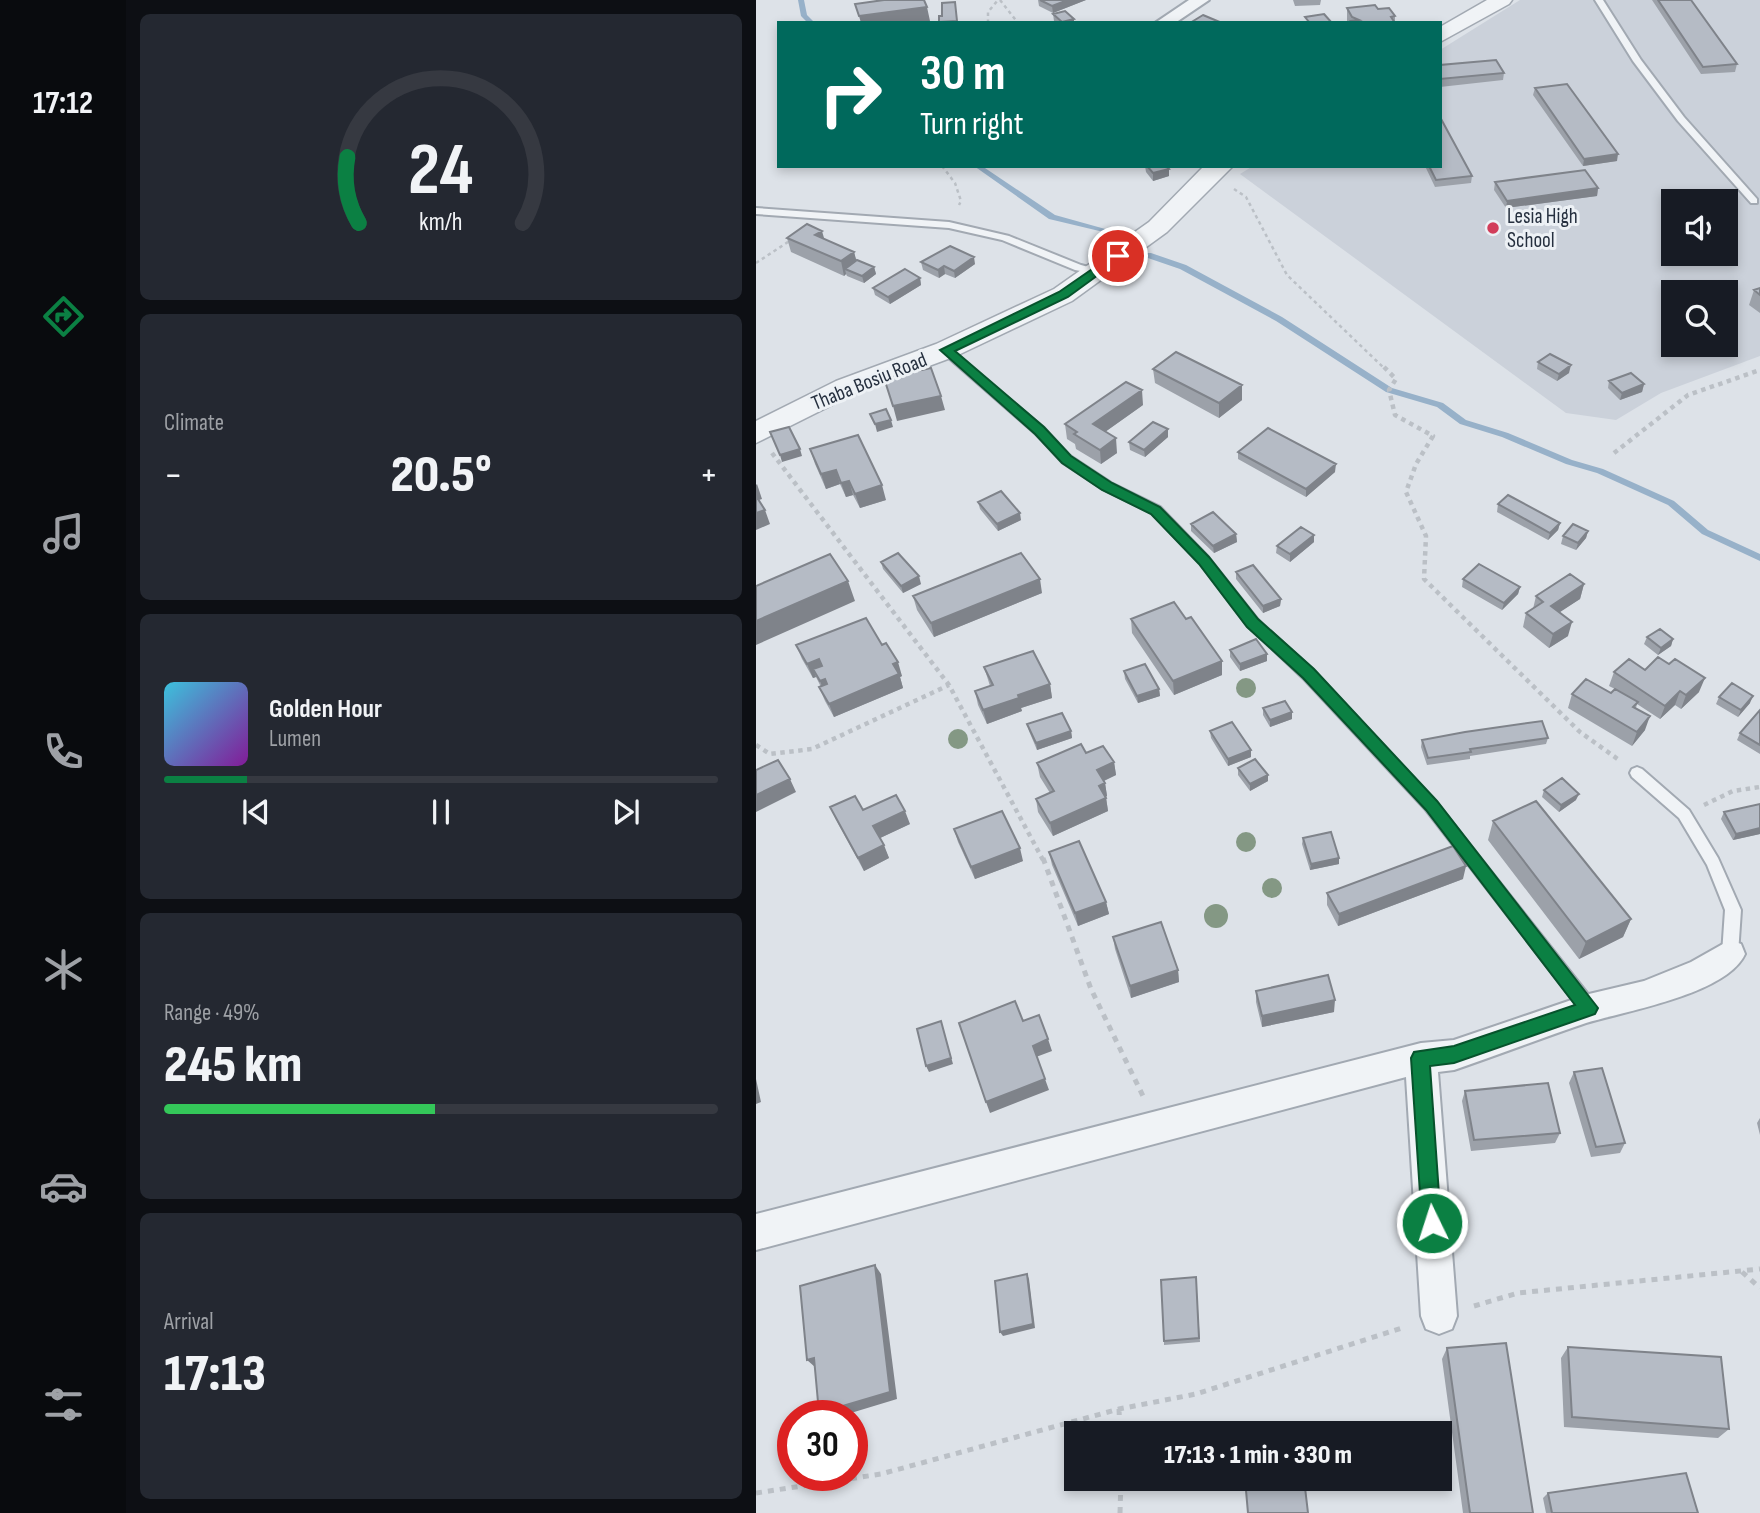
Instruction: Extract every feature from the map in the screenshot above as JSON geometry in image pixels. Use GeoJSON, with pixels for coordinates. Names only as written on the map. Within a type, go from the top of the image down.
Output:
{"type":"FeatureCollection","features":[{"type":"Feature","properties":{"kind":"street"},"geometry":{"type":"LineString","coordinates":[[1442,35],[1502,0]]}},
{"type":"Feature","properties":{"kind":"street"},"geometry":{"type":"LineString","coordinates":[[1168,3],[1194,4]]}},
{"type":"Feature","properties":{"kind":"street"},"geometry":{"type":"LineString","coordinates":[[1166,21],[1194,4]]}},
{"type":"Feature","properties":{"kind":"street","name":"Thaba Bosiu Road"},"geometry":{"type":"LineString","coordinates":[[756,433],[846,387],[946,350],[1063,295],[1158,227],[1210,169]]}},
{"type":"Feature","properties":{"kind":"street"},"geometry":{"type":"LineString","coordinates":[[756,1232],[1421,1058],[1454,1055],[1589,1008],[1646,995],[1702,972],[1730,954]]}},
{"type":"Feature","properties":{"kind":"street"},"geometry":{"type":"LineString","coordinates":[[1421,1058],[1439,1316]]}},
{"type":"Feature","properties":{"kind":"lane"},"geometry":{"type":"LineString","coordinates":[[1599,0],[1637,61],[1681,118],[1754,201]]}},
{"type":"Feature","properties":{"kind":"lane"},"geometry":{"type":"LineString","coordinates":[[756,211],[949,225],[1005,237],[1079,268],[1098,271]]}},
{"type":"Feature","properties":{"kind":"lane"},"geometry":{"type":"LineString","coordinates":[[946,350],[1040,430],[1066,459],[1107,486],[1156,510],[1204,560],[1253,623],[1308,674],[1432,806],[1589,1008]]}},
{"type":"Feature","properties":{"kind":"lane"},"geometry":{"type":"LineString","coordinates":[[1637,773],[1684,814],[1713,862],[1733,910],[1730,954]]}},
{"type":"Feature","properties":{"kind":"path"},"geometry":{"type":"LineString","coordinates":[[988,21],[988,12],[999,0],[1016,21]]}},
{"type":"Feature","properties":{"kind":"path"},"geometry":{"type":"LineString","coordinates":[[944,168],[955,183],[961,201],[949,225]]}},
{"type":"Feature","properties":{"kind":"path"},"geometry":{"type":"LineString","coordinates":[[1210,169],[1246,197],[1287,275],[1396,379],[1389,390],[1395,415],[1433,436],[1416,464],[1406,492],[1426,536],[1424,579],[1580,732],[1637,773]]}},
{"type":"Feature","properties":{"kind":"path"},"geometry":{"type":"LineString","coordinates":[[756,262],[826,215]]}},
{"type":"Feature","properties":{"kind":"path"},"geometry":{"type":"LineString","coordinates":[[1614,453],[1688,395],[1760,370]]}},
{"type":"Feature","properties":{"kind":"path"},"geometry":{"type":"LineString","coordinates":[[756,433],[949,685],[1042,856],[1091,989],[1158,1128]]}},
{"type":"Feature","properties":{"kind":"path"},"geometry":{"type":"LineString","coordinates":[[756,745],[770,754],[812,749],[949,685]]}},
{"type":"Feature","properties":{"kind":"path"},"geometry":{"type":"LineString","coordinates":[[1684,814],[1733,791],[1760,787]]}},
{"type":"Feature","properties":{"kind":"path"},"geometry":{"type":"LineString","coordinates":[[756,1493],[881,1474],[1119,1409],[1196,1394],[1518,1293],[1760,1269]]}},
{"type":"Feature","properties":{"kind":"path"},"geometry":{"type":"LineString","coordinates":[[1741,1271],[1760,1288]]}},
{"type":"Feature","properties":{"kind":"path"},"geometry":{"type":"LineString","coordinates":[[1119,1409],[1120,1421]]}},
{"type":"Feature","properties":{"kind":"path"},"geometry":{"type":"LineString","coordinates":[[1120,1513],[1121,1491]]}},
{"type":"Feature","properties":{"kind":"shaded area","name":"Lesia High School"},"geometry":{"type":"Polygon","coordinates":[[[1520,0],[1760,0],[1760,356],[1661,393],[1616,420],[1566,413],[1240,174],[1250,168],[1442,168],[1442,49],[1520,0]]]}},
{"type":"Feature","properties":{"kind":"building"},"geometry":{"type":"Polygon","coordinates":[[[884,0],[924,0],[927,7],[859,16],[855,4],[884,0]]]}},
{"type":"Feature","properties":{"kind":"building"},"geometry":{"type":"Polygon","coordinates":[[[1040,0],[1068,0],[1052,6],[1040,0]]]}},
{"type":"Feature","properties":{"kind":"building"},"geometry":{"type":"Polygon","coordinates":[[[1658,0],[1691,0],[1737,64],[1703,67],[1658,0]]]}},
{"type":"Feature","properties":{"kind":"building"},"geometry":{"type":"Polygon","coordinates":[[[955,2],[957,21],[939,21],[939,16],[942,16],[942,3],[955,2]]]}},
{"type":"Feature","properties":{"kind":"building"},"geometry":{"type":"Polygon","coordinates":[[[1375,5],[1378,9],[1389,8],[1395,16],[1391,17],[1394,21],[1351,21],[1359,20],[1352,17],[1347,8],[1375,5]]]}},
{"type":"Feature","properties":{"kind":"building"},"geometry":{"type":"Polygon","coordinates":[[[1065,11],[1074,19],[1061,21],[1053,14],[1065,11]]]}},
{"type":"Feature","properties":{"kind":"building"},"geometry":{"type":"Polygon","coordinates":[[[1324,14],[1330,21],[1308,21],[1305,17],[1324,14]]]}},
{"type":"Feature","properties":{"kind":"building"},"geometry":{"type":"Polygon","coordinates":[[[1203,15],[1217,21],[1193,21],[1203,15]]]}},
{"type":"Feature","properties":{"kind":"building"},"geometry":{"type":"Polygon","coordinates":[[[1496,60],[1504,73],[1442,79],[1442,65],[1496,60]]]}},
{"type":"Feature","properties":{"kind":"building"},"geometry":{"type":"Polygon","coordinates":[[[1567,84],[1618,154],[1584,159],[1535,88],[1567,84]]]}},
{"type":"Feature","properties":{"kind":"building"},"geometry":{"type":"Polygon","coordinates":[[[1442,121],[1472,176],[1436,180],[1430,168],[1442,168],[1442,121]]]}},
{"type":"Feature","properties":{"kind":"building"},"geometry":{"type":"Polygon","coordinates":[[[1149,168],[1169,169],[1153,173],[1149,168]]]}},
{"type":"Feature","properties":{"kind":"building"},"geometry":{"type":"Polygon","coordinates":[[[1585,170],[1598,188],[1507,201],[1495,182],[1585,170]]]}},
{"type":"Feature","properties":{"kind":"building"},"geometry":{"type":"Polygon","coordinates":[[[807,224],[822,231],[815,235],[854,252],[841,261],[787,238],[807,224]]]}},
{"type":"Feature","properties":{"kind":"building"},"geometry":{"type":"Polygon","coordinates":[[[950,246],[974,257],[954,271],[944,266],[938,270],[921,262],[950,246]]]}},
{"type":"Feature","properties":{"kind":"building"},"geometry":{"type":"Polygon","coordinates":[[[857,260],[874,267],[862,276],[845,269],[857,260]]]}},
{"type":"Feature","properties":{"kind":"building"},"geometry":{"type":"Polygon","coordinates":[[[905,269],[920,278],[888,297],[873,288],[905,269]]]}},
{"type":"Feature","properties":{"kind":"building"},"geometry":{"type":"Polygon","coordinates":[[[1176,352],[1242,385],[1219,403],[1153,369],[1176,352]]]}},
{"type":"Feature","properties":{"kind":"building"},"geometry":{"type":"Polygon","coordinates":[[[1550,354],[1571,365],[1559,374],[1538,362],[1550,354]]]}},
{"type":"Feature","properties":{"kind":"building"},"geometry":{"type":"Polygon","coordinates":[[[931,368],[941,396],[893,406],[884,378],[931,368]]]}},
{"type":"Feature","properties":{"kind":"building"},"geometry":{"type":"Polygon","coordinates":[[[1631,373],[1644,384],[1622,393],[1609,381],[1631,373]]]}},
{"type":"Feature","properties":{"kind":"building"},"geometry":{"type":"Polygon","coordinates":[[[1126,382],[1142,390],[1093,424],[1116,438],[1100,450],[1074,434],[1077,432],[1065,424],[1126,382]]]}},
{"type":"Feature","properties":{"kind":"building"},"geometry":{"type":"Polygon","coordinates":[[[886,409],[891,420],[875,424],[870,414],[886,409]]]}},
{"type":"Feature","properties":{"kind":"building"},"geometry":{"type":"Polygon","coordinates":[[[1153,422],[1168,429],[1144,450],[1129,442],[1153,422]]]}},
{"type":"Feature","properties":{"kind":"building"},"geometry":{"type":"Polygon","coordinates":[[[789,427],[800,449],[780,455],[770,432],[789,427]]]}},
{"type":"Feature","properties":{"kind":"building"},"geometry":{"type":"Polygon","coordinates":[[[1268,428],[1336,464],[1306,489],[1238,452],[1268,428]]]}},
{"type":"Feature","properties":{"kind":"building"},"geometry":{"type":"Polygon","coordinates":[[[858,435],[882,485],[855,494],[849,481],[841,483],[836,470],[821,474],[810,449],[858,435]]]}},
{"type":"Feature","properties":{"kind":"building"},"geometry":{"type":"Polygon","coordinates":[[[1001,491],[1020,513],[997,524],[978,502],[1001,491]]]}},
{"type":"Feature","properties":{"kind":"building"},"geometry":{"type":"Polygon","coordinates":[[[1508,495],[1560,523],[1550,533],[1498,504],[1508,495]]]}},
{"type":"Feature","properties":{"kind":"building"},"geometry":{"type":"Polygon","coordinates":[[[756,496],[765,510],[756,513],[756,496]]]}},
{"type":"Feature","properties":{"kind":"building"},"geometry":{"type":"Polygon","coordinates":[[[1213,512],[1236,534],[1213,546],[1191,524],[1213,512]]]}},
{"type":"Feature","properties":{"kind":"building"},"geometry":{"type":"Polygon","coordinates":[[[1573,524],[1588,531],[1578,543],[1563,536],[1573,524]]]}},
{"type":"Feature","properties":{"kind":"building"},"geometry":{"type":"Polygon","coordinates":[[[1301,527],[1314,535],[1290,554],[1277,546],[1301,527]]]}},
{"type":"Feature","properties":{"kind":"building"},"geometry":{"type":"Polygon","coordinates":[[[898,553],[919,576],[901,586],[881,562],[898,553]]]}},
{"type":"Feature","properties":{"kind":"building"},"geometry":{"type":"Polygon","coordinates":[[[1021,553],[1040,579],[931,623],[913,596],[1021,553]]]}},
{"type":"Feature","properties":{"kind":"building"},"geometry":{"type":"Polygon","coordinates":[[[830,554],[848,581],[756,621],[756,586],[830,554]]]}},
{"type":"Feature","properties":{"kind":"building"},"geometry":{"type":"Polygon","coordinates":[[[1479,564],[1520,587],[1504,603],[1463,579],[1479,564]]]}},
{"type":"Feature","properties":{"kind":"building"},"geometry":{"type":"Polygon","coordinates":[[[1253,565],[1281,599],[1263,606],[1236,572],[1253,565]]]}},
{"type":"Feature","properties":{"kind":"building"},"geometry":{"type":"Polygon","coordinates":[[[1570,574],[1584,584],[1551,606],[1572,622],[1553,634],[1526,613],[1543,602],[1536,596],[1570,574]]]}},
{"type":"Feature","properties":{"kind":"building"},"geometry":{"type":"Polygon","coordinates":[[[1174,602],[1186,619],[1191,617],[1222,661],[1173,681],[1131,619],[1174,602]]]}},
{"type":"Feature","properties":{"kind":"building"},"geometry":{"type":"Polygon","coordinates":[[[866,618],[882,645],[886,643],[898,662],[893,664],[899,674],[829,704],[819,687],[827,684],[825,679],[820,681],[813,669],[822,666],[819,659],[807,664],[796,645],[866,618]]]}},
{"type":"Feature","properties":{"kind":"building"},"geometry":{"type":"Polygon","coordinates":[[[1660,629],[1673,639],[1661,648],[1647,637],[1660,629]]]}},
{"type":"Feature","properties":{"kind":"building"},"geometry":{"type":"Polygon","coordinates":[[[1256,639],[1267,654],[1240,664],[1230,650],[1256,639]]]}},
{"type":"Feature","properties":{"kind":"building"},"geometry":{"type":"Polygon","coordinates":[[[1033,651],[1050,684],[983,710],[975,691],[993,685],[984,667],[1033,651]]]}},
{"type":"Feature","properties":{"kind":"building"},"geometry":{"type":"Polygon","coordinates":[[[1658,657],[1669,664],[1675,659],[1705,678],[1686,695],[1680,691],[1665,706],[1614,672],[1629,659],[1645,670],[1658,657]]]}},
{"type":"Feature","properties":{"kind":"building"},"geometry":{"type":"Polygon","coordinates":[[[1145,664],[1159,689],[1137,696],[1124,671],[1145,664]]]}},
{"type":"Feature","properties":{"kind":"building"},"geometry":{"type":"Polygon","coordinates":[[[1586,679],[1611,693],[1615,689],[1638,702],[1633,707],[1650,716],[1637,732],[1572,694],[1586,679]]]}},
{"type":"Feature","properties":{"kind":"building"},"geometry":{"type":"Polygon","coordinates":[[[1732,683],[1753,696],[1741,710],[1719,697],[1732,683]]]}},
{"type":"Feature","properties":{"kind":"building"},"geometry":{"type":"Polygon","coordinates":[[[1285,701],[1292,712],[1270,720],[1263,708],[1285,701]]]}},
{"type":"Feature","properties":{"kind":"building"},"geometry":{"type":"Polygon","coordinates":[[[1760,710],[1760,745],[1740,733],[1760,710]]]}},
{"type":"Feature","properties":{"kind":"building"},"geometry":{"type":"Polygon","coordinates":[[[1062,713],[1071,731],[1036,743],[1027,724],[1062,713]]]}},
{"type":"Feature","properties":{"kind":"building"},"geometry":{"type":"Polygon","coordinates":[[[1542,721],[1548,738],[1470,749],[1471,752],[1428,758],[1422,740],[1465,732],[1542,721]]]}},
{"type":"Feature","properties":{"kind":"building"},"geometry":{"type":"Polygon","coordinates":[[[1232,722],[1251,750],[1228,759],[1210,731],[1232,722]]]}},
{"type":"Feature","properties":{"kind":"building"},"geometry":{"type":"Polygon","coordinates":[[[1081,744],[1086,753],[1103,746],[1114,762],[1097,770],[1105,783],[1099,786],[1106,798],[1050,823],[1036,799],[1054,791],[1037,763],[1081,744]]]}},
{"type":"Feature","properties":{"kind":"building"},"geometry":{"type":"Polygon","coordinates":[[[1255,759],[1268,775],[1250,784],[1238,768],[1255,759]]]}},
{"type":"Feature","properties":{"kind":"building"},"geometry":{"type":"Polygon","coordinates":[[[778,760],[790,779],[756,795],[756,770],[778,760]]]}},
{"type":"Feature","properties":{"kind":"building"},"geometry":{"type":"Polygon","coordinates":[[[1562,778],[1579,794],[1561,805],[1544,790],[1562,778]]]}},
{"type":"Feature","properties":{"kind":"building"},"geometry":{"type":"Polygon","coordinates":[[[896,795],[905,811],[873,826],[884,845],[858,858],[830,807],[855,796],[863,810],[896,795]]]}},
{"type":"Feature","properties":{"kind":"building"},"geometry":{"type":"Polygon","coordinates":[[[1536,801],[1631,919],[1586,942],[1493,821],[1536,801]]]}},
{"type":"Feature","properties":{"kind":"building"},"geometry":{"type":"Polygon","coordinates":[[[1760,804],[1760,828],[1736,834],[1724,812],[1760,804]]]}},
{"type":"Feature","properties":{"kind":"building"},"geometry":{"type":"Polygon","coordinates":[[[1002,811],[1020,848],[971,867],[954,829],[1002,811]]]}},
{"type":"Feature","properties":{"kind":"building"},"geometry":{"type":"Polygon","coordinates":[[[1331,832],[1339,858],[1311,864],[1303,838],[1331,832]]]}},
{"type":"Feature","properties":{"kind":"building"},"geometry":{"type":"Polygon","coordinates":[[[1079,841],[1106,902],[1075,913],[1049,852],[1079,841]]]}},
{"type":"Feature","properties":{"kind":"building"},"geometry":{"type":"Polygon","coordinates":[[[1453,846],[1466,866],[1339,914],[1327,893],[1453,846]]]}},
{"type":"Feature","properties":{"kind":"building"},"geometry":{"type":"Polygon","coordinates":[[[1161,922],[1178,970],[1130,986],[1113,937],[1161,922]]]}},
{"type":"Feature","properties":{"kind":"building"},"geometry":{"type":"Polygon","coordinates":[[[1328,975],[1335,1000],[1262,1016],[1256,991],[1328,975]]]}},
{"type":"Feature","properties":{"kind":"building"},"geometry":{"type":"Polygon","coordinates":[[[1015,1001],[1023,1021],[1039,1015],[1048,1039],[1033,1046],[1045,1079],[986,1102],[959,1023],[1015,1001]]]}},
{"type":"Feature","properties":{"kind":"building"},"geometry":{"type":"Polygon","coordinates":[[[941,1021],[951,1058],[926,1066],[917,1029],[941,1021]]]}},
{"type":"Feature","properties":{"kind":"building"},"geometry":{"type":"Polygon","coordinates":[[[1602,1068],[1625,1143],[1596,1147],[1574,1072],[1602,1068]]]}},
{"type":"Feature","properties":{"kind":"building"},"geometry":{"type":"Polygon","coordinates":[[[1548,1083],[1560,1133],[1474,1140],[1465,1091],[1548,1083]]]}},
{"type":"Feature","properties":{"kind":"building"},"geometry":{"type":"Polygon","coordinates":[[[875,1265],[890,1392],[863,1400],[818,1400],[814,1358],[807,1360],[800,1286],[875,1265]]]}},
{"type":"Feature","properties":{"kind":"building"},"geometry":{"type":"Polygon","coordinates":[[[1027,1274],[1033,1324],[1000,1332],[995,1281],[1027,1274]]]}},
{"type":"Feature","properties":{"kind":"building"},"geometry":{"type":"Polygon","coordinates":[[[1196,1277],[1199,1338],[1164,1341],[1161,1280],[1196,1277]]]}},
{"type":"Feature","properties":{"kind":"building"},"geometry":{"type":"Polygon","coordinates":[[[1506,1343],[1533,1513],[1470,1513],[1447,1348],[1506,1343]]]}},
{"type":"Feature","properties":{"kind":"building"},"geometry":{"type":"Polygon","coordinates":[[[1568,1347],[1721,1357],[1729,1429],[1572,1417],[1568,1347]]]}},
{"type":"Feature","properties":{"kind":"building"},"geometry":{"type":"Polygon","coordinates":[[[1686,1473],[1698,1513],[1552,1513],[1548,1493],[1686,1473]]]}},
{"type":"Feature","properties":{"kind":"building"},"geometry":{"type":"Polygon","coordinates":[[[1246,1491],[1305,1491],[1308,1513],[1248,1513],[1246,1491]]]}},
{"type":"Feature","properties":{"kind":"waterway"},"geometry":{"type":"LineString","coordinates":[[801,0],[804,16],[810,21]]}},
{"type":"Feature","properties":{"kind":"waterway"},"geometry":{"type":"LineString","coordinates":[[980,168],[1052,217],[1112,232]]}},
{"type":"Feature","properties":{"kind":"waterway"},"geometry":{"type":"LineString","coordinates":[[1148,255],[1183,267],[1279,319],[1389,390],[1440,405],[1463,422],[1600,471],[1671,503],[1705,532],[1760,558]]}},
{"type":"Feature","properties":{"kind":"place","name":"Lesia High School"},"geometry":{"type":"Point","coordinates":[1493,228]}},
{"type":"Feature","properties":{"kind":"route"},"geometry":{"type":"LineString","coordinates":[[1118,256],[1063,295],[946,350],[1040,430],[1066,459],[1107,486],[1156,510],[1204,560],[1253,623],[1308,674],[1432,806],[1589,1008],[1454,1055],[1421,1058],[1432,1223]]}}]}
